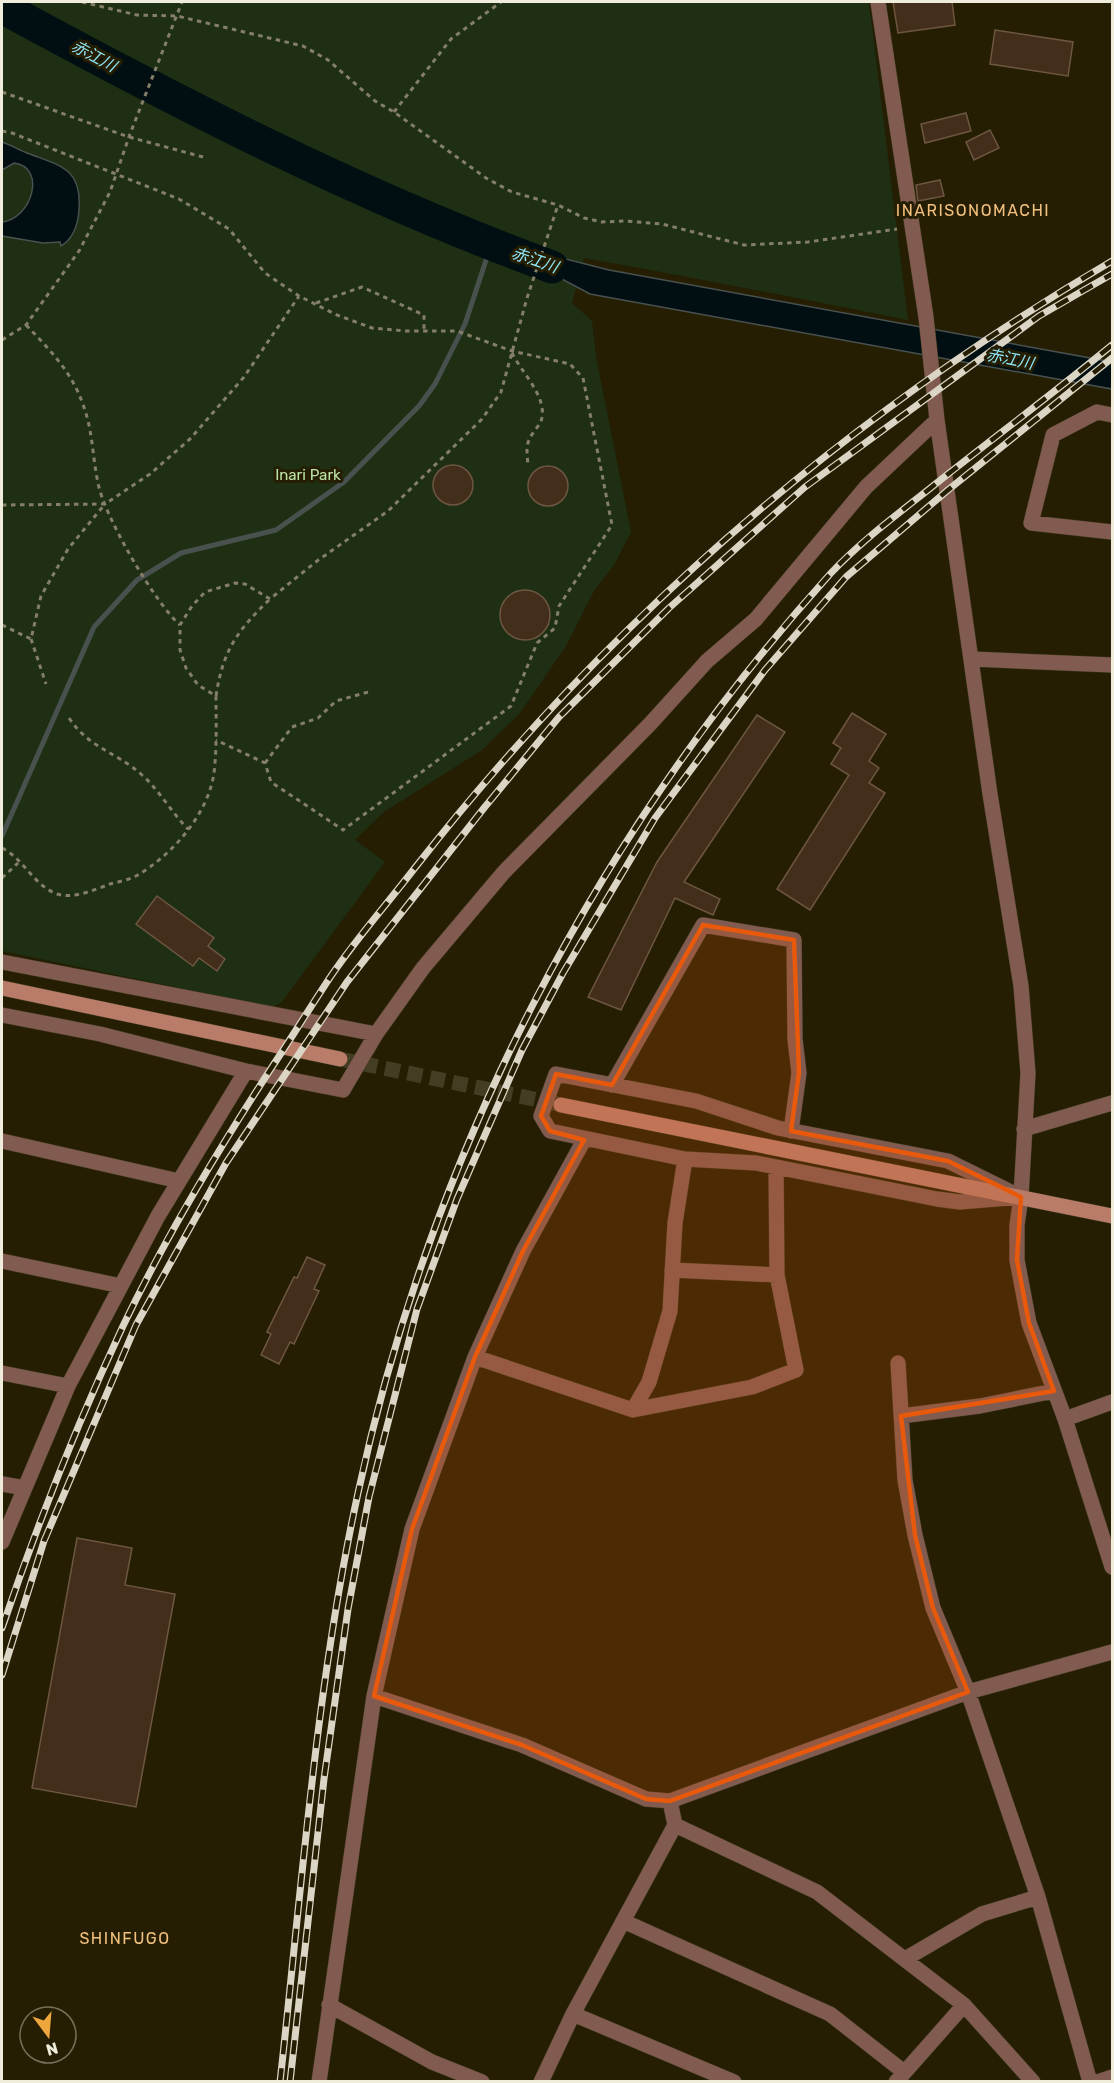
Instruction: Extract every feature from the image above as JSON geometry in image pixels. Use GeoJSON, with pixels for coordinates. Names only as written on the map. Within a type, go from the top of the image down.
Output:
{"type":"FeatureCollection","features":[{"type":"Feature","properties":{"kind":"street"},"geometry":{"type":"LineString","coordinates":[[878,2],[926,317],[937,420],[1021,986],[1028,1072],[1021,1197],[1017,1225],[1017,1260],[1029,1323],[1065,1419],[1113,1567]]}},
{"type":"Feature","properties":{"kind":"street"},"geometry":{"type":"LineString","coordinates":[[1113,415],[1097,412],[1053,435],[1031,524],[1113,532]]}},
{"type":"Feature","properties":{"kind":"street"},"geometry":{"type":"LineString","coordinates":[[2,1015],[100,1034],[246,1071],[343,1090],[376,1034],[423,968],[504,872],[650,724],[707,661],[756,619],[866,487],[937,420]]}},
{"type":"Feature","properties":{"kind":"street"},"geometry":{"type":"LineString","coordinates":[[972,659],[1113,664]]}},
{"type":"Feature","properties":{"kind":"street"},"geometry":{"type":"LineString","coordinates":[[612,1085],[703,925],[794,940],[795,1039],[799,1073],[791,1131]]}},
{"type":"Feature","properties":{"kind":"street"},"geometry":{"type":"LineString","coordinates":[[2,962],[376,1034]]}},
{"type":"Feature","properties":{"kind":"street"},"geometry":{"type":"LineString","coordinates":[[2,988],[340,1059]]}},
{"type":"Feature","properties":{"kind":"street"},"geometry":{"type":"LineString","coordinates":[[2,1542],[68,1386],[178,1181],[246,1071]]}},
{"type":"Feature","properties":{"kind":"street"},"geometry":{"type":"LineString","coordinates":[[556,1074],[696,1101],[791,1131],[948,1161],[1021,1197],[960,1202],[756,1163],[685,1159],[584,1140],[550,1131],[541,1116],[556,1074]]}},
{"type":"Feature","properties":{"kind":"street"},"geometry":{"type":"LineString","coordinates":[[1024,1129],[1113,1103]]}},
{"type":"Feature","properties":{"kind":"street"},"geometry":{"type":"LineString","coordinates":[[561,1105],[898,1174],[1113,1215]]}},
{"type":"Feature","properties":{"kind":"street"},"geometry":{"type":"LineString","coordinates":[[319,2082],[374,1696],[412,1529],[475,1357],[523,1251],[584,1140]]}},
{"type":"Feature","properties":{"kind":"street"},"geometry":{"type":"LineString","coordinates":[[2,1141],[178,1181]]}},
{"type":"Feature","properties":{"kind":"street"},"geometry":{"type":"LineString","coordinates":[[633,1410],[649,1382],[670,1311],[675,1223],[685,1159]]}},
{"type":"Feature","properties":{"kind":"street"},"geometry":{"type":"LineString","coordinates":[[475,1357],[633,1410],[752,1387],[796,1370],[777,1275],[776,1167]]}},
{"type":"Feature","properties":{"kind":"street"},"geometry":{"type":"LineString","coordinates":[[2,1261],[121,1286]]}},
{"type":"Feature","properties":{"kind":"street"},"geometry":{"type":"LineString","coordinates":[[672,1270],[777,1275]]}},
{"type":"Feature","properties":{"kind":"street"},"geometry":{"type":"LineString","coordinates":[[898,1363],[905,1480],[915,1535],[933,1608],[968,1692],[1038,1897],[1090,2082]]}},
{"type":"Feature","properties":{"kind":"street"},"geometry":{"type":"LineString","coordinates":[[2,1373],[68,1386]]}},
{"type":"Feature","properties":{"kind":"street"},"geometry":{"type":"LineString","coordinates":[[901,1416],[980,1406],[1054,1391]]}},
{"type":"Feature","properties":{"kind":"street"},"geometry":{"type":"LineString","coordinates":[[1065,1419],[1113,1401]]}},
{"type":"Feature","properties":{"kind":"street"},"geometry":{"type":"LineString","coordinates":[[2,1484],[25,1488]]}},
{"type":"Feature","properties":{"kind":"street"},"geometry":{"type":"LineString","coordinates":[[374,1696],[522,1744],[646,1799],[670,1801],[968,1692],[1113,1652]]}},
{"type":"Feature","properties":{"kind":"street"},"geometry":{"type":"LineString","coordinates":[[541,2082],[573,2014],[675,1825],[670,1801]]}},
{"type":"Feature","properties":{"kind":"street"},"geometry":{"type":"LineString","coordinates":[[675,1825],[817,1892],[964,2005],[1033,2082]]}},
{"type":"Feature","properties":{"kind":"street"},"geometry":{"type":"LineString","coordinates":[[905,1959],[982,1914],[1038,1897]]}},
{"type":"Feature","properties":{"kind":"street"},"geometry":{"type":"LineString","coordinates":[[623,1921],[830,2014],[900,2077],[964,2005]]}},
{"type":"Feature","properties":{"kind":"street"},"geometry":{"type":"LineString","coordinates":[[329,2005],[432,2062],[482,2082]]}},
{"type":"Feature","properties":{"kind":"street"},"geometry":{"type":"LineString","coordinates":[[573,2014],[734,2082]]}},
{"type":"Feature","properties":{"kind":"street"},"geometry":{"type":"LineString","coordinates":[[1097,2082],[1113,2077]]}},
{"type":"Feature","properties":{"kind":"path"},"geometry":{"type":"LineString","coordinates":[[82,2],[137,15],[177,16],[303,46],[328,60],[375,101],[486,178],[512,192],[558,205],[584,218],[602,222],[662,224],[744,245],[807,242],[911,227]]}},
{"type":"Feature","properties":{"kind":"path"},"geometry":{"type":"LineString","coordinates":[[2,340],[26,325],[79,251],[110,192],[164,43],[182,2]]}},
{"type":"Feature","properties":{"kind":"path"},"geometry":{"type":"LineString","coordinates":[[394,112],[451,39],[501,2]]}},
{"type":"Feature","properties":{"kind":"path"},"geometry":{"type":"LineString","coordinates":[[2,92],[129,136],[203,157]]}},
{"type":"Feature","properties":{"kind":"path"},"geometry":{"type":"LineString","coordinates":[[2,131],[66,153],[115,175],[179,199],[229,229],[265,273],[299,296],[337,315],[372,328],[457,330],[512,351],[570,364],[583,378],[612,525],[559,606],[555,628],[537,643],[511,706],[343,830],[272,782],[265,762],[216,740]]}},
{"type":"Feature","properties":{"kind":"path"},"geometry":{"type":"LineString","coordinates":[[2,848],[10,852],[30,876],[57,894],[77,895],[135,877],[166,854],[188,829],[206,798],[213,775],[216,696],[224,657],[246,622],[270,599],[317,561],[388,511],[482,419],[501,392],[527,298],[558,205]]}},
{"type":"Feature","properties":{"kind":"path"},"geometry":{"type":"LineString","coordinates":[[316,303],[362,286],[423,315],[424,331]]}},
{"type":"Feature","properties":{"kind":"path"},"geometry":{"type":"LineString","coordinates":[[45,684],[31,639],[41,596],[68,549],[105,504],[150,474],[190,439],[244,377],[299,296]]}},
{"type":"Feature","properties":{"kind":"path"},"geometry":{"type":"LineString","coordinates":[[26,325],[60,360],[82,401],[94,438],[98,484],[105,504],[122,539],[169,615],[180,625]]}},
{"type":"Feature","properties":{"kind":"path"},"geometry":{"type":"LineString","coordinates":[[512,351],[519,368],[532,384],[542,411],[541,422],[527,442],[528,465]]}},
{"type":"Feature","properties":{"kind":"path"},"geometry":{"type":"LineString","coordinates":[[2,506],[105,504]]}},
{"type":"Feature","properties":{"kind":"path"},"geometry":{"type":"LineString","coordinates":[[216,696],[198,685],[186,668],[180,650],[180,625],[192,606],[205,592],[235,584],[245,584],[270,599]]}},
{"type":"Feature","properties":{"kind":"path"},"geometry":{"type":"LineString","coordinates":[[2,625],[31,639]]}},
{"type":"Feature","properties":{"kind":"path"},"geometry":{"type":"LineString","coordinates":[[265,762],[292,727],[318,718],[336,701],[372,691]]}},
{"type":"Feature","properties":{"kind":"path"},"geometry":{"type":"LineString","coordinates":[[69,718],[80,734],[93,745],[121,759],[159,790],[188,829]]}},
{"type":"Feature","properties":{"kind":"path"},"geometry":{"type":"LineString","coordinates":[[2,878],[18,863]]}},
{"type":"Feature","properties":{"kind":"highlighted area"},"geometry":{"type":"Polygon","coordinates":[[[703,925],[794,940],[799,1073],[791,1131],[948,1161],[1021,1197],[1017,1260],[1029,1323],[1054,1391],[901,1416],[915,1535],[933,1608],[968,1692],[670,1801],[646,1799],[522,1745],[374,1696],[412,1529],[475,1357],[523,1251],[584,1140],[550,1131],[541,1116],[556,1074],[612,1085],[703,925]]]}},
{"type":"Feature","properties":{"kind":"green space","name":"Inari Park"},"geometry":{"type":"Polygon","coordinates":[[[2,2],[869,2],[908,320],[584,258],[572,303],[592,321],[596,357],[631,532],[614,565],[594,591],[566,646],[520,713],[482,750],[384,812],[355,840],[385,862],[281,1003],[272,1007],[2,951],[2,2]]]}},
{"type":"Feature","properties":{"kind":"water"},"geometry":{"type":"Polygon","coordinates":[[[2,142],[50,161],[73,177],[79,196],[78,221],[72,235],[61,246],[60,242],[43,243],[2,236],[2,222],[12,219],[21,212],[28,203],[33,183],[30,173],[24,167],[14,163],[2,170],[2,142]]]}},
{"type":"Feature","properties":{"kind":"water"},"geometry":{"type":"Polygon","coordinates":[[[487,239],[609,270],[1112,362],[1112,389],[590,294],[487,239]]]}},
{"type":"Feature","properties":{"kind":"building"},"geometry":{"type":"Polygon","coordinates":[[[893,2],[952,2],[955,25],[898,33],[893,2]]]}},
{"type":"Feature","properties":{"kind":"building"},"geometry":{"type":"Polygon","coordinates":[[[995,30],[1073,42],[1068,76],[990,64],[995,30]]]}},
{"type":"Feature","properties":{"kind":"building"},"geometry":{"type":"Polygon","coordinates":[[[966,113],[971,131],[925,143],[921,124],[966,113]]]}},
{"type":"Feature","properties":{"kind":"building"},"geometry":{"type":"Polygon","coordinates":[[[990,130],[999,148],[974,160],[966,142],[990,130]]]}},
{"type":"Feature","properties":{"kind":"building"},"geometry":{"type":"Polygon","coordinates":[[[940,180],[944,196],[918,201],[916,185],[940,180]]]}},
{"type":"Feature","properties":{"kind":"building"},"geometry":{"type":"Polygon","coordinates":[[[453,465],[461,466],[467,471],[472,477],[472,493],[467,499],[461,504],[453,505],[445,504],[439,499],[434,493],[433,485],[434,477],[439,471],[445,466],[453,465]]]}},
{"type":"Feature","properties":{"kind":"building"},"geometry":{"type":"Polygon","coordinates":[[[548,466],[556,467],[562,472],[567,478],[567,494],[562,500],[556,505],[548,506],[540,505],[534,500],[529,494],[528,486],[529,478],[534,472],[540,467],[548,466]]]}},
{"type":"Feature","properties":{"kind":"building"},"geometry":{"type":"Polygon","coordinates":[[[525,590],[543,597],[550,615],[543,633],[525,640],[507,633],[500,615],[507,597],[525,590]]]}},
{"type":"Feature","properties":{"kind":"building"},"geometry":{"type":"Polygon","coordinates":[[[852,713],[886,734],[869,761],[879,768],[869,783],[885,793],[810,910],[777,889],[849,775],[831,764],[841,748],[833,743],[852,713]]]}},
{"type":"Feature","properties":{"kind":"building"},"geometry":{"type":"Polygon","coordinates":[[[757,715],[785,732],[684,882],[720,899],[713,915],[675,898],[621,1010],[588,997],[657,862],[757,715]]]}},
{"type":"Feature","properties":{"kind":"building"},"geometry":{"type":"Polygon","coordinates":[[[157,896],[214,938],[208,946],[225,959],[217,971],[199,958],[193,966],[136,924],[157,896]]]}},
{"type":"Feature","properties":{"kind":"building"},"geometry":{"type":"Polygon","coordinates":[[[307,1257],[325,1265],[314,1289],[319,1291],[294,1344],[290,1342],[279,1364],[261,1355],[271,1334],[267,1332],[294,1277],[297,1278],[307,1257]]]}},
{"type":"Feature","properties":{"kind":"building"},"geometry":{"type":"Polygon","coordinates":[[[77,1538],[132,1548],[125,1585],[175,1594],[136,1807],[32,1788],[77,1538]]]}},
{"type":"Feature","properties":{"kind":"waterway","name":"赤江川"},"geometry":{"type":"LineString","coordinates":[[2,7],[136,79],[341,180],[481,240],[552,267]]}},
{"type":"Feature","properties":{"kind":"waterway"},"geometry":{"type":"LineString","coordinates":[[2,836],[94,627],[137,580],[181,553],[276,530],[344,482],[419,406],[435,384],[465,324],[491,245]]}},
{"type":"Feature","properties":{"kind":"tunnel"},"geometry":{"type":"LineString","coordinates":[[340,1059],[558,1104]]}},
{"type":"Feature","properties":{"kind":"railway"},"geometry":{"type":"LineString","coordinates":[[2,1628],[29,1551],[74,1437],[123,1326],[157,1259],[232,1130],[324,987],[414,869],[489,778],[567,692],[649,610],[734,532],[823,458],[916,388],[1012,323],[1112,261]]}},
{"type":"Feature","properties":{"kind":"railway"},"geometry":{"type":"LineString","coordinates":[[2,1675],[44,1541],[136,1325],[226,1163],[347,982],[484,808],[559,717],[669,608],[805,487],[1039,316],[1112,274]]}},
{"type":"Feature","properties":{"kind":"railway"},"geometry":{"type":"LineString","coordinates":[[280,2082],[321,1712],[343,1565],[358,1493],[390,1366],[430,1242],[478,1120],[534,1002],[598,888],[669,778],[746,673],[831,573],[883,526],[1112,345]]}},
{"type":"Feature","properties":{"kind":"railway"},"geometry":{"type":"LineString","coordinates":[[290,2082],[324,1779],[348,1609],[369,1497],[417,1309],[457,1199],[522,1050],[563,973],[655,818],[765,670],[846,577],[948,490],[1112,358]]}},
{"type":"Feature","properties":{"kind":"district","name":"INARISONOMACHI"},"geometry":{"type":"Point","coordinates":[973,210]}},
{"type":"Feature","properties":{"kind":"district","name":"SHINFUGO"},"geometry":{"type":"Point","coordinates":[125,1938]}}]}
